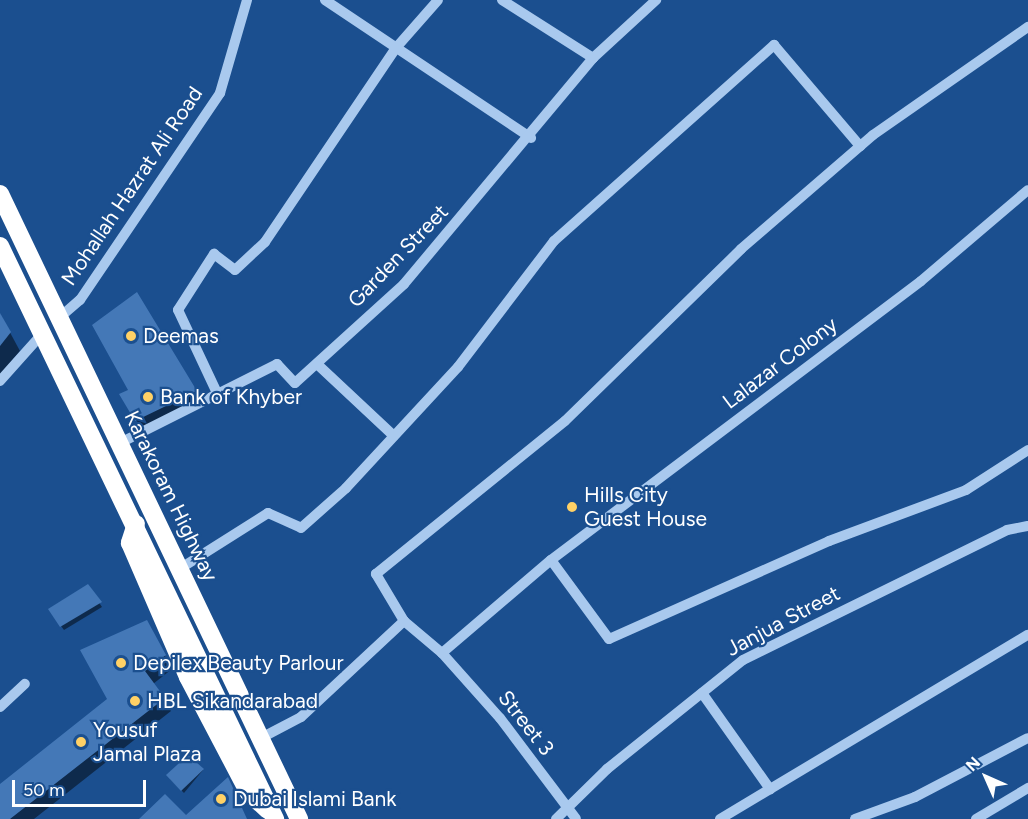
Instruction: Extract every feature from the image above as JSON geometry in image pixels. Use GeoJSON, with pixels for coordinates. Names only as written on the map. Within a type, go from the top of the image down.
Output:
{"type":"FeatureCollection","features":[{"type":"Feature","properties":{"kind":"highway","name":"Karakoram Highway"},"geometry":{"type":"LineString","coordinates":[[0,194],[181,568],[299,819]]}},
{"type":"Feature","properties":{"kind":"highway","name":"Karakoram Highway"},"geometry":{"type":"LineString","coordinates":[[0,246],[201,659],[274,817]]}},
{"type":"Feature","properties":{"kind":"highway"},"geometry":{"type":"LineString","coordinates":[[136,524],[130,543],[188,677],[249,793],[274,817]]}},
{"type":"Feature","properties":{"kind":"highway"},"geometry":{"type":"LineString","coordinates":[[201,659],[221,653]]}},
{"type":"Feature","properties":{"kind":"street","name":"Mohallah Hazrat Ali Road"},"geometry":{"type":"LineString","coordinates":[[59,318],[80,300],[220,93],[247,0]]}},
{"type":"Feature","properties":{"kind":"street"},"geometry":{"type":"LineString","coordinates":[[325,0],[531,138]]}},
{"type":"Feature","properties":{"kind":"street"},"geometry":{"type":"LineString","coordinates":[[218,395],[178,310],[214,254],[235,270],[266,242],[395,49],[438,0]]}},
{"type":"Feature","properties":{"kind":"street"},"geometry":{"type":"LineString","coordinates":[[502,0],[593,58]]}},
{"type":"Feature","properties":{"kind":"street","name":"Garden Street"},"geometry":{"type":"LineString","coordinates":[[120,443],[277,364],[296,383],[404,284],[531,138],[593,58],[656,0]]}},
{"type":"Feature","properties":{"kind":"street"},"geometry":{"type":"LineString","coordinates":[[442,653],[404,621],[376,574],[565,421],[741,249],[860,146],[1028,27]]}},
{"type":"Feature","properties":{"kind":"street"},"geometry":{"type":"LineString","coordinates":[[181,568],[268,513],[301,528],[394,436],[458,367],[554,241],[774,45],[860,146]]}},
{"type":"Feature","properties":{"kind":"street","name":"Lalazar Colony"},"geometry":{"type":"LineString","coordinates":[[442,653],[551,560],[921,281],[1028,190]]}},
{"type":"Feature","properties":{"kind":"street"},"geometry":{"type":"LineString","coordinates":[[0,381],[42,334]]}},
{"type":"Feature","properties":{"kind":"street"},"geometry":{"type":"LineString","coordinates":[[317,364],[394,436]]}},
{"type":"Feature","properties":{"kind":"street"},"geometry":{"type":"LineString","coordinates":[[551,560],[609,639],[829,541],[966,490],[1028,450]]}},
{"type":"Feature","properties":{"kind":"street","name":"Janjua Street"},"geometry":{"type":"LineString","coordinates":[[556,819],[566,808],[743,660],[1007,530],[1028,526]]}},
{"type":"Feature","properties":{"kind":"street"},"geometry":{"type":"LineString","coordinates":[[261,738],[301,717],[404,621]]}},
{"type":"Feature","properties":{"kind":"street"},"geometry":{"type":"LineString","coordinates":[[720,819],[1028,635]]}},
{"type":"Feature","properties":{"kind":"street","name":"Street 3"},"geometry":{"type":"LineString","coordinates":[[442,653],[500,718],[576,819]]}},
{"type":"Feature","properties":{"kind":"street"},"geometry":{"type":"LineString","coordinates":[[0,707],[25,684]]}},
{"type":"Feature","properties":{"kind":"street"},"geometry":{"type":"LineString","coordinates":[[702,693],[770,789]]}},
{"type":"Feature","properties":{"kind":"street"},"geometry":{"type":"LineString","coordinates":[[855,819],[915,797],[1028,738]]}},
{"type":"Feature","properties":{"kind":"street"},"geometry":{"type":"LineString","coordinates":[[976,819],[1028,788]]}},
{"type":"Feature","properties":{"kind":"building","name":"Deemas"},"geometry":{"type":"Polygon","coordinates":[[[137,292],[197,391],[135,421],[119,394],[128,390],[92,325],[137,292]]]}},
{"type":"Feature","properties":{"kind":"building"},"geometry":{"type":"Polygon","coordinates":[[[0,313],[11,332],[0,346],[0,313]]]}},
{"type":"Feature","properties":{"kind":"building"},"geometry":{"type":"Polygon","coordinates":[[[88,584],[102,602],[60,627],[48,609],[88,584]]]}},
{"type":"Feature","properties":{"kind":"building","name":"Yousuf Jamal Plaza"},"geometry":{"type":"Polygon","coordinates":[[[147,620],[166,655],[145,671],[165,698],[10,819],[0,819],[0,784],[107,699],[80,650],[147,620]]]}},
{"type":"Feature","properties":{"kind":"building"},"geometry":{"type":"Polygon","coordinates":[[[188,755],[204,769],[181,791],[166,775],[188,755]]]}},
{"type":"Feature","properties":{"kind":"building"},"geometry":{"type":"Polygon","coordinates":[[[228,777],[247,819],[139,819],[165,794],[186,815],[228,777]]]}},
{"type":"Feature","properties":{"kind":"place","name":"Deemas"},"geometry":{"type":"Point","coordinates":[131,336]}},
{"type":"Feature","properties":{"kind":"place","name":"Bank of Khyber"},"geometry":{"type":"Point","coordinates":[148,397]}},
{"type":"Feature","properties":{"kind":"place","name":"Hills City Guest House"},"geometry":{"type":"Point","coordinates":[572,507]}},
{"type":"Feature","properties":{"kind":"place","name":"Depilex Beauty Parlour"},"geometry":{"type":"Point","coordinates":[121,663]}},
{"type":"Feature","properties":{"kind":"place","name":"HBL Sikandarabad"},"geometry":{"type":"Point","coordinates":[135,701]}},
{"type":"Feature","properties":{"kind":"place","name":"Yousuf Jamal Plaza"},"geometry":{"type":"Point","coordinates":[81,742]}},
{"type":"Feature","properties":{"kind":"place","name":"Dubai Islami Bank"},"geometry":{"type":"Point","coordinates":[221,799]}}]}
